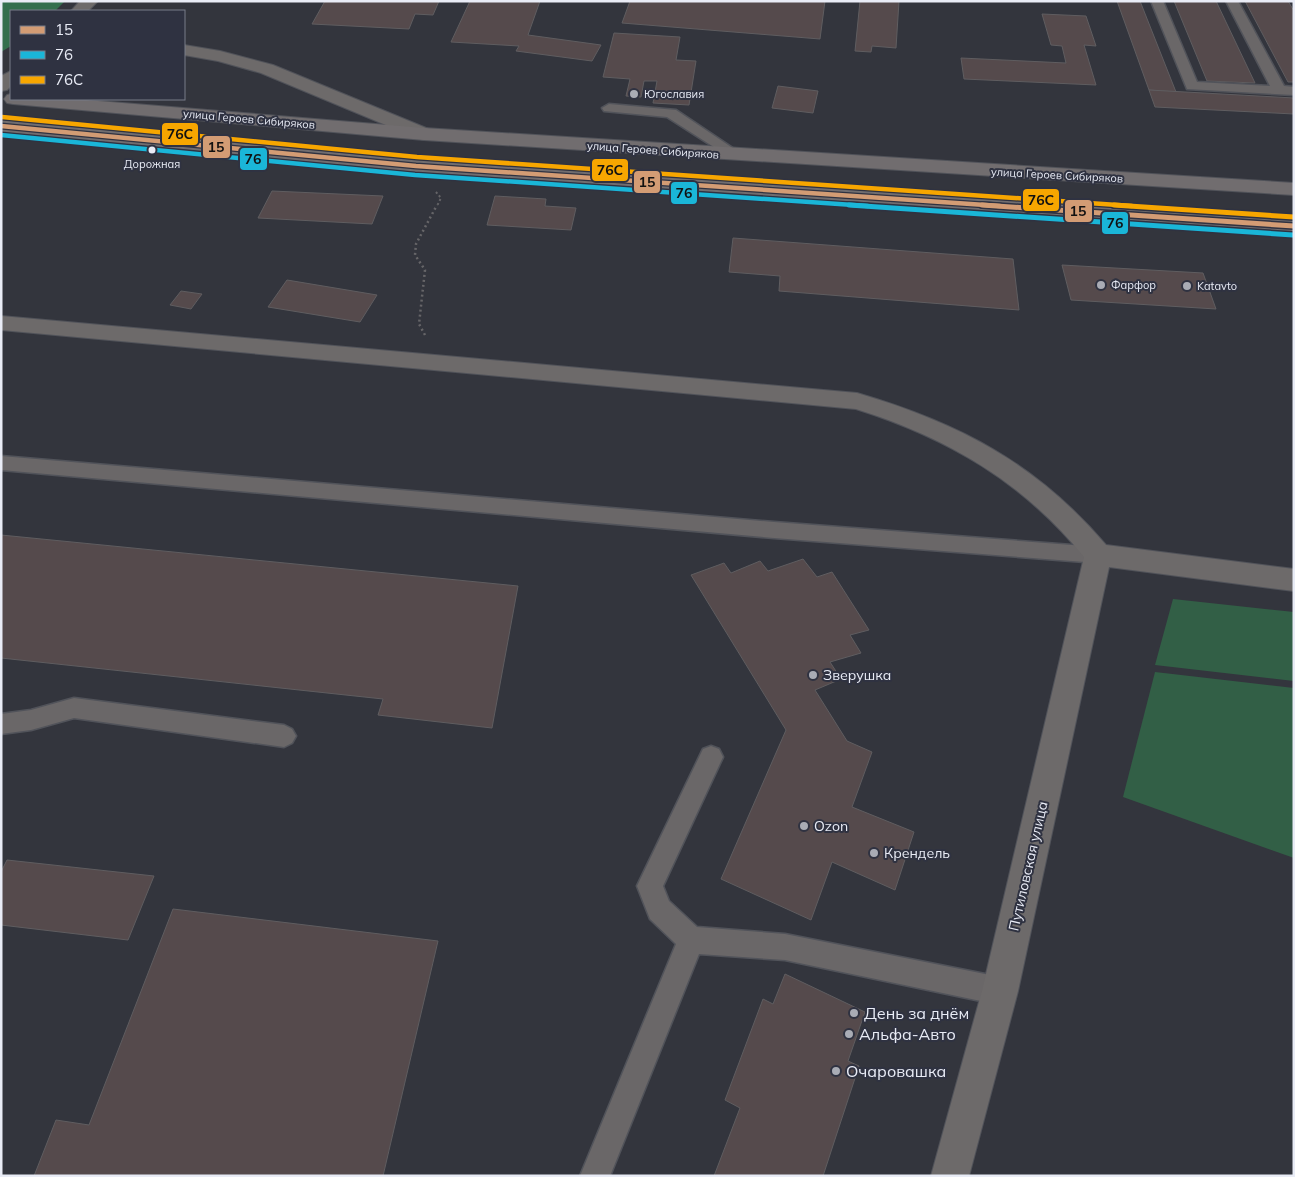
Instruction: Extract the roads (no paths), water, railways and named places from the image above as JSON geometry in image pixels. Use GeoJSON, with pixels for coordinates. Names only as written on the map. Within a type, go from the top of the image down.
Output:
{"type":"FeatureCollection","features":[{"type":"Feature","properties":{"kind":"highway","name":"улица Героев Сибиряков"},"geometry":{"type":"LineString","coordinates":[[24,100],[424,134],[736,156],[1294,189]]}},
{"type":"Feature","properties":{"kind":"highway"},"geometry":{"type":"LineString","coordinates":[[1,126],[416,166],[1294,226]]}},
{"type":"Feature","properties":{"kind":"street"},"geometry":{"type":"LineString","coordinates":[[80,10],[90,1]]}},
{"type":"Feature","properties":{"kind":"street"},"geometry":{"type":"LineString","coordinates":[[185,50],[220,56],[267,68],[424,134]]}},
{"type":"Feature","properties":{"kind":"street"},"geometry":{"type":"LineString","coordinates":[[1,86],[10,77]]}},
{"type":"Feature","properties":{"kind":"street"},"geometry":{"type":"LineString","coordinates":[[1,323],[858,402],[891,411],[960,440],[999,462],[1058,509],[1081,532],[1098,555],[1294,580]]}},
{"type":"Feature","properties":{"kind":"street","name":"Путиловская улица"},"geometry":{"type":"LineString","coordinates":[[950,1176],[1000,991],[1098,555]]}},
{"type":"Feature","properties":{"kind":"lane"},"geometry":{"type":"LineString","coordinates":[[1158,1],[1192,86],[1294,91]]}},
{"type":"Feature","properties":{"kind":"lane"},"geometry":{"type":"LineString","coordinates":[[1232,1],[1279,90]]}},
{"type":"Feature","properties":{"kind":"lane"},"geometry":{"type":"LineString","coordinates":[[609,108],[671,113],[736,156]]}},
{"type":"Feature","properties":{"kind":"lane"},"geometry":{"type":"LineString","coordinates":[[1,463],[774,530],[1098,555]]}},
{"type":"Feature","properties":{"kind":"lane"},"geometry":{"type":"LineString","coordinates":[[1,724],[31,720],[74,708],[284,736]]}},
{"type":"Feature","properties":{"kind":"lane"},"geometry":{"type":"LineString","coordinates":[[711,757],[650,886],[659,910],[691,940],[785,947],[1000,991]]}},
{"type":"Feature","properties":{"kind":"lane"},"geometry":{"type":"LineString","coordinates":[[595,1176],[691,940]]}},
{"type":"Feature","properties":{"kind":"place","name":"Югославия"},"geometry":{"type":"Point","coordinates":[634,94]}},
{"type":"Feature","properties":{"kind":"place","name":"Дорожная"},"geometry":{"type":"Point","coordinates":[152,150]}},
{"type":"Feature","properties":{"kind":"place","name":"Фарфор"},"geometry":{"type":"Point","coordinates":[1101,285]}},
{"type":"Feature","properties":{"kind":"place","name":"Katavto"},"geometry":{"type":"Point","coordinates":[1187,286]}},
{"type":"Feature","properties":{"kind":"place","name":"Зверушка"},"geometry":{"type":"Point","coordinates":[813,675]}},
{"type":"Feature","properties":{"kind":"place","name":"Ozon"},"geometry":{"type":"Point","coordinates":[804,826]}},
{"type":"Feature","properties":{"kind":"place","name":"Крендель"},"geometry":{"type":"Point","coordinates":[874,853]}},
{"type":"Feature","properties":{"kind":"place","name":"День за днём"},"geometry":{"type":"Point","coordinates":[854,1013]}},
{"type":"Feature","properties":{"kind":"place","name":"Альфа-Авто"},"geometry":{"type":"Point","coordinates":[849,1034]}},
{"type":"Feature","properties":{"kind":"place","name":"Очаровашка"},"geometry":{"type":"Point","coordinates":[836,1071]}}]}
